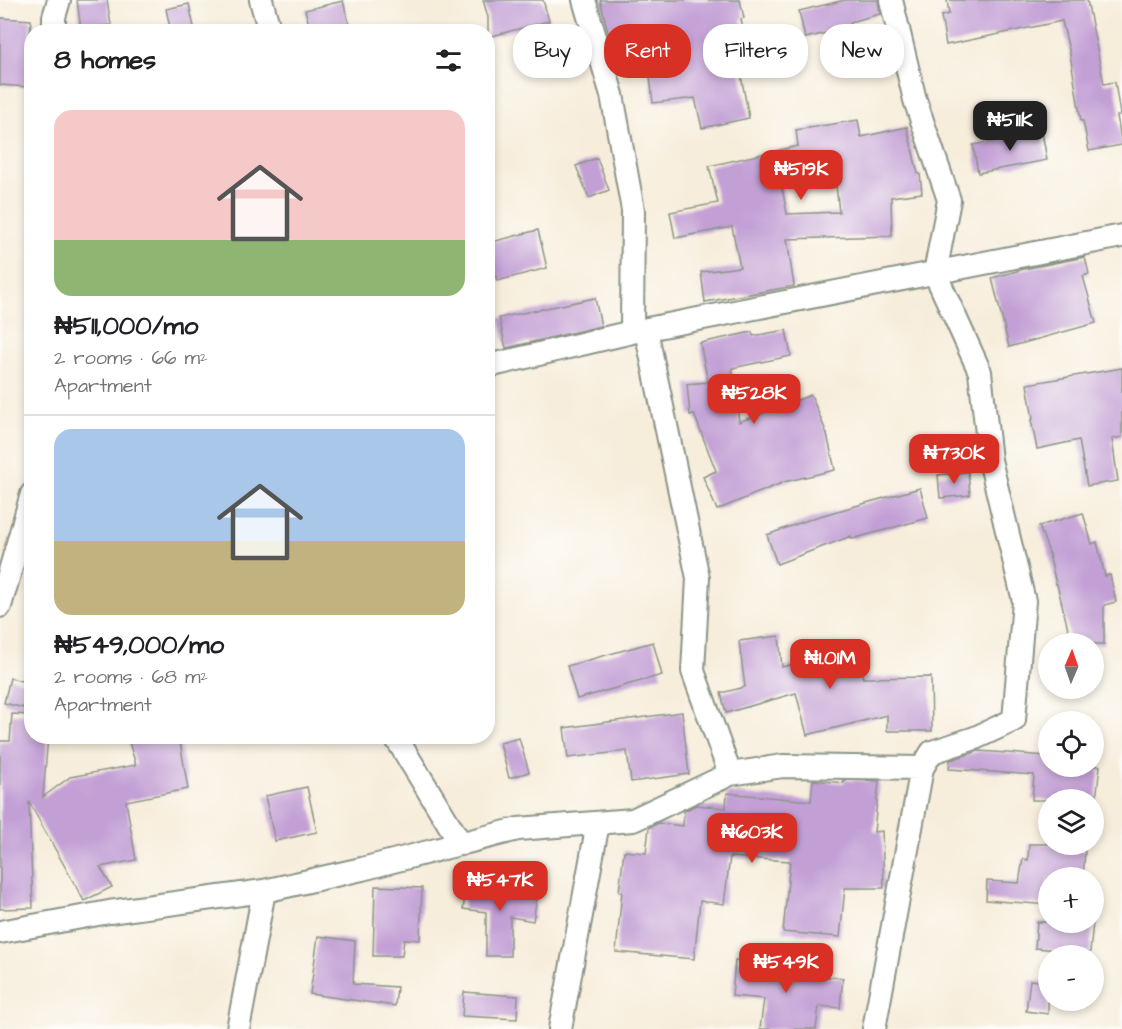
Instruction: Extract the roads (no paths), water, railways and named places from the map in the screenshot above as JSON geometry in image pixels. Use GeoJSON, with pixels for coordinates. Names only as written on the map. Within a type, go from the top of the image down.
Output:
{"type":"FeatureCollection","features":[{"type":"Feature","properties":{"kind":"street"},"geometry":{"type":"LineString","coordinates":[[54,24],[59,0]]}},
{"type":"Feature","properties":{"kind":"street"},"geometry":{"type":"LineString","coordinates":[[261,0],[268,24]]}},
{"type":"Feature","properties":{"kind":"street"},"geometry":{"type":"LineString","coordinates":[[584,0],[612,95],[633,210],[639,331],[698,578],[693,671],[730,774]]}},
{"type":"Feature","properties":{"kind":"street"},"geometry":{"type":"LineString","coordinates":[[874,1029],[922,768],[932,752],[975,738],[1014,720],[1024,601],[990,460],[980,372],[935,273],[949,200],[915,100],[891,0]]}},
{"type":"Feature","properties":{"kind":"street"},"geometry":{"type":"LineString","coordinates":[[495,364],[639,331],[1122,236]]}},
{"type":"Feature","properties":{"kind":"street"},"geometry":{"type":"LineString","coordinates":[[0,606],[24,522]]}},
{"type":"Feature","properties":{"kind":"street"},"geometry":{"type":"LineString","coordinates":[[400,744],[461,844]]}},
{"type":"Feature","properties":{"kind":"street"},"geometry":{"type":"LineString","coordinates":[[0,932],[109,912],[264,891],[518,829],[633,820],[730,774],[783,766],[922,768]]}},
{"type":"Feature","properties":{"kind":"street"},"geometry":{"type":"LineString","coordinates":[[560,1029],[598,823]]}},
{"type":"Feature","properties":{"kind":"street"},"geometry":{"type":"LineString","coordinates":[[238,1029],[264,891]]}}]}
